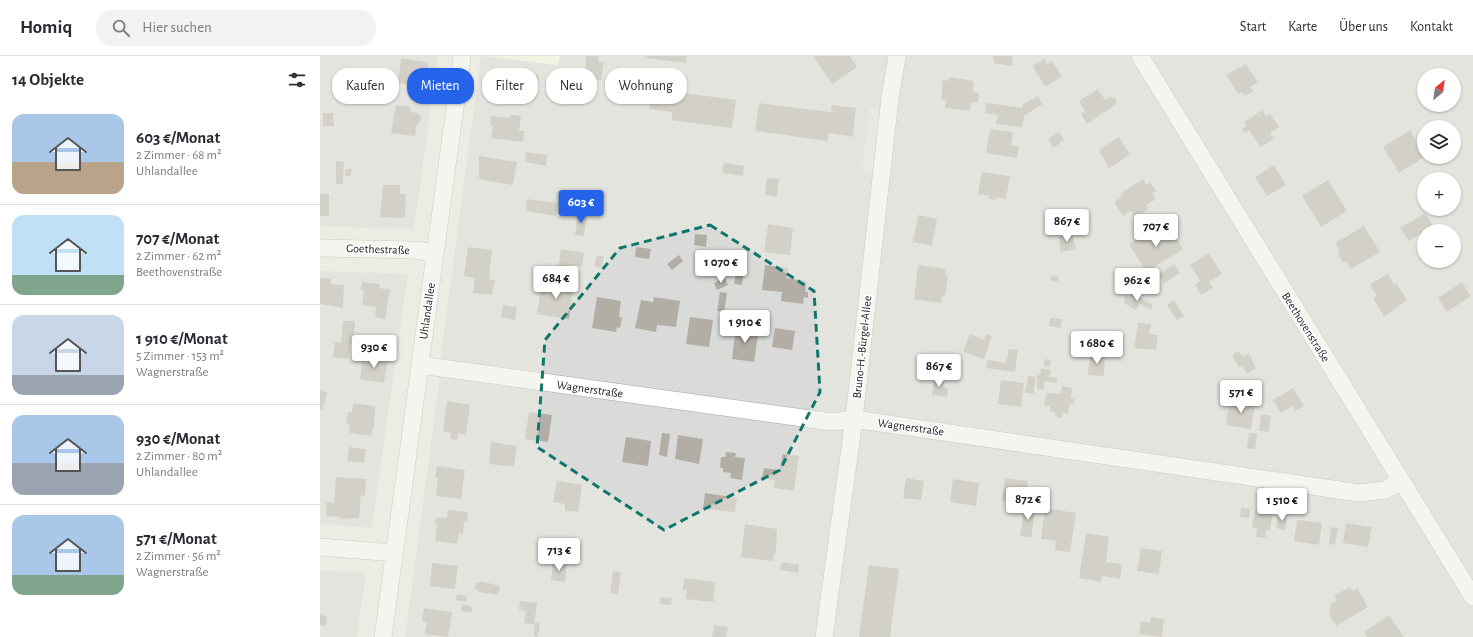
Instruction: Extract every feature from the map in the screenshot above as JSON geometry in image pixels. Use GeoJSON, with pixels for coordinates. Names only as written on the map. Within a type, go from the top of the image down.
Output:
{"type":"FeatureCollection","features":[{"type":"Feature","properties":{"kind":"street","name":"Uhlandallee"},"geometry":{"type":"LineString","coordinates":[[383,637],[462,56]]}},
{"type":"Feature","properties":{"kind":"street","name":"Bruno-H.-Bürgel-Allee"},"geometry":{"type":"LineString","coordinates":[[824,637],[854,418],[889,106],[897,56]]}},
{"type":"Feature","properties":{"kind":"street","name":"Beethovenstraße"},"geometry":{"type":"LineString","coordinates":[[1140,56],[1400,481],[1473,597]]}},
{"type":"Feature","properties":{"kind":"street","name":"Goethestraße"},"geometry":{"type":"LineString","coordinates":[[320,248],[414,250],[435,253]]}},
{"type":"Feature","properties":{"kind":"street","name":"Wagnerstraße"},"geometry":{"type":"LineString","coordinates":[[420,365],[832,422],[854,418],[1359,493],[1385,490],[1400,481]]}},
{"type":"Feature","properties":{"kind":"street"},"geometry":{"type":"LineString","coordinates":[[320,547],[394,553]]}},
{"type":"Feature","properties":{"kind":"highlighted area"},"geometry":{"type":"Polygon","coordinates":[[[710,225],[814,291],[820,392],[780,470],[664,530],[537,447],[545,340],[620,248],[710,225]]]}},
{"type":"Feature","properties":{"kind":"shaded area"},"geometry":{"type":"Polygon","coordinates":[[[320,56],[438,56],[436,68],[407,68],[407,104],[431,104],[414,229],[320,226],[320,56]]]}},
{"type":"Feature","properties":{"kind":"shaded area"},"geometry":{"type":"Polygon","coordinates":[[[481,56],[558,65],[560,56],[1473,56],[1473,637],[405,637],[438,391],[442,345],[481,56]]]}},
{"type":"Feature","properties":{"kind":"shaded area"},"geometry":{"type":"Polygon","coordinates":[[[488,56],[560,56],[558,65],[488,56]]]}},
{"type":"Feature","properties":{"kind":"shaded area"},"geometry":{"type":"Polygon","coordinates":[[[870,107],[882,109],[874,172],[862,171],[870,107]]]}},
{"type":"Feature","properties":{"kind":"shaded area"},"geometry":{"type":"Polygon","coordinates":[[[320,271],[408,274],[372,528],[320,524],[320,271]]]}},
{"type":"Feature","properties":{"kind":"shaded area"},"geometry":{"type":"Polygon","coordinates":[[[320,570],[366,573],[357,637],[320,637],[320,570]]]}},
{"type":"Feature","properties":{"kind":"building"},"geometry":{"type":"Polygon","coordinates":[[[586,56],[599,56],[598,62],[604,62],[601,80],[597,80],[597,68],[585,68],[586,56]]]}},
{"type":"Feature","properties":{"kind":"building"},"geometry":{"type":"Polygon","coordinates":[[[647,56],[687,56],[686,63],[647,58],[647,56]]]}},
{"type":"Feature","properties":{"kind":"building"},"geometry":{"type":"Polygon","coordinates":[[[813,56],[850,56],[857,67],[832,84],[813,56]]]}},
{"type":"Feature","properties":{"kind":"building"},"geometry":{"type":"Polygon","coordinates":[[[993,56],[1012,56],[1013,66],[994,63],[993,56]]]}},
{"type":"Feature","properties":{"kind":"building"},"geometry":{"type":"Polygon","coordinates":[[[401,58],[425,62],[429,65],[428,68],[407,68],[407,84],[399,83],[401,58]]]}},
{"type":"Feature","properties":{"kind":"building"},"geometry":{"type":"Polygon","coordinates":[[[1044,59],[1047,64],[1052,61],[1062,76],[1045,87],[1033,66],[1044,59]]]}},
{"type":"Feature","properties":{"kind":"building"},"geometry":{"type":"Polygon","coordinates":[[[1246,64],[1258,83],[1250,87],[1253,91],[1245,96],[1242,92],[1238,94],[1226,75],[1246,64]]]}},
{"type":"Feature","properties":{"kind":"building"},"geometry":{"type":"Polygon","coordinates":[[[949,77],[974,81],[973,92],[979,93],[978,102],[971,102],[970,111],[945,108],[946,100],[941,99],[943,80],[949,81],[949,77]]]}},
{"type":"Feature","properties":{"kind":"building"},"geometry":{"type":"Polygon","coordinates":[[[1098,89],[1105,100],[1110,97],[1115,98],[1117,101],[1115,105],[1087,124],[1081,114],[1085,111],[1079,101],[1098,89]]]}},
{"type":"Feature","properties":{"kind":"building"},"geometry":{"type":"Polygon","coordinates":[[[687,94],[736,100],[732,128],[672,120],[672,112],[649,109],[650,104],[687,104],[687,94]]]}},
{"type":"Feature","properties":{"kind":"building"},"geometry":{"type":"Polygon","coordinates":[[[1038,96],[1043,104],[1024,116],[1022,127],[996,124],[998,115],[985,113],[986,103],[1023,108],[1022,105],[1038,96]]]}},
{"type":"Feature","properties":{"kind":"building"},"geometry":{"type":"Polygon","coordinates":[[[759,103],[831,112],[832,105],[856,108],[853,137],[829,133],[828,141],[755,131],[759,103]]]}},
{"type":"Feature","properties":{"kind":"building"},"geometry":{"type":"Polygon","coordinates":[[[396,105],[411,107],[410,112],[418,113],[421,116],[420,123],[417,124],[415,136],[391,133],[396,105]]]}},
{"type":"Feature","properties":{"kind":"building"},"geometry":{"type":"Polygon","coordinates":[[[1262,110],[1266,116],[1270,114],[1279,127],[1270,133],[1274,139],[1260,147],[1249,130],[1245,133],[1242,129],[1247,126],[1244,122],[1262,110]]]}},
{"type":"Feature","properties":{"kind":"building"},"geometry":{"type":"Polygon","coordinates":[[[323,113],[333,113],[334,126],[323,126],[323,113]]]}},
{"type":"Feature","properties":{"kind":"building"},"geometry":{"type":"Polygon","coordinates":[[[511,115],[521,116],[519,131],[524,131],[523,142],[491,138],[493,126],[490,124],[491,116],[510,118],[511,115]]]}},
{"type":"Feature","properties":{"kind":"building"},"geometry":{"type":"Polygon","coordinates":[[[990,129],[1013,132],[1011,145],[1019,147],[1017,158],[986,153],[990,129]]]}},
{"type":"Feature","properties":{"kind":"building"},"geometry":{"type":"Polygon","coordinates":[[[1410,130],[1417,142],[1417,161],[1399,173],[1383,147],[1410,130]]]}},
{"type":"Feature","properties":{"kind":"building"},"geometry":{"type":"Polygon","coordinates":[[[1059,132],[1064,140],[1053,148],[1048,139],[1059,132]]]}},
{"type":"Feature","properties":{"kind":"building"},"geometry":{"type":"Polygon","coordinates":[[[1119,137],[1130,155],[1109,168],[1099,150],[1119,137]]]}},
{"type":"Feature","properties":{"kind":"building"},"geometry":{"type":"Polygon","coordinates":[[[526,152],[547,155],[546,166],[525,162],[526,152]]]}},
{"type":"Feature","properties":{"kind":"building"},"geometry":{"type":"Polygon","coordinates":[[[479,156],[517,162],[513,185],[482,180],[479,178],[479,156]]]}},
{"type":"Feature","properties":{"kind":"building"},"geometry":{"type":"Polygon","coordinates":[[[336,161],[344,162],[343,184],[336,184],[336,161]]]}},
{"type":"Feature","properties":{"kind":"building"},"geometry":{"type":"Polygon","coordinates":[[[724,163],[744,166],[743,176],[722,173],[724,163]]]}},
{"type":"Feature","properties":{"kind":"building"},"geometry":{"type":"Polygon","coordinates":[[[1274,165],[1286,185],[1267,196],[1255,177],[1274,165]]]}},
{"type":"Feature","properties":{"kind":"building"},"geometry":{"type":"Polygon","coordinates":[[[346,169],[352,169],[351,176],[345,176],[346,169]]]}},
{"type":"Feature","properties":{"kind":"building"},"geometry":{"type":"Polygon","coordinates":[[[982,172],[1010,176],[1006,199],[996,197],[995,200],[989,199],[989,196],[978,194],[982,172]]]}},
{"type":"Feature","properties":{"kind":"building"},"geometry":{"type":"Polygon","coordinates":[[[767,178],[779,179],[777,197],[765,195],[767,178]]]}},
{"type":"Feature","properties":{"kind":"building"},"geometry":{"type":"Polygon","coordinates":[[[1143,179],[1147,185],[1150,182],[1156,191],[1152,193],[1156,199],[1146,205],[1148,209],[1135,218],[1131,211],[1123,216],[1114,202],[1122,197],[1120,194],[1143,179]]]}},
{"type":"Feature","properties":{"kind":"building"},"geometry":{"type":"Polygon","coordinates":[[[1328,180],[1347,211],[1321,227],[1302,196],[1328,180]]]}},
{"type":"Feature","properties":{"kind":"building"},"geometry":{"type":"Polygon","coordinates":[[[383,185],[400,185],[400,194],[406,194],[405,218],[380,217],[383,185]]]}},
{"type":"Feature","properties":{"kind":"building"},"geometry":{"type":"Polygon","coordinates":[[[320,194],[329,194],[329,216],[320,216],[320,194]]]}},
{"type":"Feature","properties":{"kind":"building"},"geometry":{"type":"Polygon","coordinates":[[[527,199],[558,203],[556,216],[526,211],[527,199]]]}},
{"type":"Feature","properties":{"kind":"building"},"geometry":{"type":"Polygon","coordinates":[[[578,212],[587,214],[584,236],[575,235],[578,212]]]}},
{"type":"Feature","properties":{"kind":"building"},"geometry":{"type":"Polygon","coordinates":[[[918,215],[937,219],[932,246],[913,242],[918,215]]]}},
{"type":"Feature","properties":{"kind":"building"},"geometry":{"type":"Polygon","coordinates":[[[1420,216],[1427,216],[1432,224],[1417,224],[1417,236],[1409,241],[1400,228],[1420,216]]]}},
{"type":"Feature","properties":{"kind":"building"},"geometry":{"type":"Polygon","coordinates":[[[768,224],[793,228],[790,255],[764,252],[768,224]]]}},
{"type":"Feature","properties":{"kind":"building"},"geometry":{"type":"Polygon","coordinates":[[[1169,226],[1183,249],[1146,272],[1129,244],[1150,231],[1157,233],[1169,226]]]}},
{"type":"Feature","properties":{"kind":"building"},"geometry":{"type":"Polygon","coordinates":[[[1364,226],[1380,252],[1351,269],[1346,261],[1343,263],[1338,253],[1340,251],[1335,243],[1364,226]]]}},
{"type":"Feature","properties":{"kind":"building"},"geometry":{"type":"Polygon","coordinates":[[[695,234],[707,235],[706,247],[694,245],[695,234]]]}},
{"type":"Feature","properties":{"kind":"building"},"geometry":{"type":"Polygon","coordinates":[[[1072,234],[1076,249],[1061,252],[1058,237],[1072,234]]]}},
{"type":"Feature","properties":{"kind":"building"},"geometry":{"type":"Polygon","coordinates":[[[468,247],[492,250],[489,279],[495,280],[492,295],[473,293],[475,278],[464,276],[468,247]]]}},
{"type":"Feature","properties":{"kind":"building"},"geometry":{"type":"Polygon","coordinates":[[[636,247],[651,249],[649,259],[635,257],[636,247]]]}},
{"type":"Feature","properties":{"kind":"building"},"geometry":{"type":"Polygon","coordinates":[[[561,249],[584,253],[582,266],[571,265],[570,270],[558,269],[561,249]]]}},
{"type":"Feature","properties":{"kind":"building"},"geometry":{"type":"Polygon","coordinates":[[[1209,253],[1222,274],[1209,282],[1213,288],[1201,295],[1195,285],[1200,281],[1190,265],[1209,253]]]}},
{"type":"Feature","properties":{"kind":"building"},"geometry":{"type":"Polygon","coordinates":[[[597,255],[604,257],[601,268],[594,266],[597,255]]]}},
{"type":"Feature","properties":{"kind":"building"},"geometry":{"type":"Polygon","coordinates":[[[679,255],[683,261],[672,270],[667,264],[679,255]]]}},
{"type":"Feature","properties":{"kind":"building"},"geometry":{"type":"Polygon","coordinates":[[[1174,264],[1180,273],[1164,283],[1158,275],[1174,264]]]}},
{"type":"Feature","properties":{"kind":"building"},"geometry":{"type":"Polygon","coordinates":[[[765,265],[788,268],[786,278],[807,281],[805,292],[808,292],[808,298],[804,297],[803,304],[781,301],[782,292],[762,290],[765,265]]]}},
{"type":"Feature","properties":{"kind":"building"},"geometry":{"type":"Polygon","coordinates":[[[918,265],[946,269],[945,275],[948,277],[945,295],[942,297],[941,303],[914,299],[918,265]]]}},
{"type":"Feature","properties":{"kind":"building"},"geometry":{"type":"Polygon","coordinates":[[[737,269],[744,270],[742,285],[734,284],[737,269]]]}},
{"type":"Feature","properties":{"kind":"building"},"geometry":{"type":"Polygon","coordinates":[[[1388,274],[1394,285],[1396,283],[1407,300],[1384,317],[1373,298],[1377,296],[1370,284],[1388,274]]]}},
{"type":"Feature","properties":{"kind":"building"},"geometry":{"type":"Polygon","coordinates":[[[1052,275],[1059,277],[1058,282],[1050,280],[1052,275]]]}},
{"type":"Feature","properties":{"kind":"building"},"geometry":{"type":"Polygon","coordinates":[[[320,278],[331,279],[331,284],[344,285],[343,308],[320,304],[320,278]]]}},
{"type":"Feature","properties":{"kind":"building"},"geometry":{"type":"Polygon","coordinates":[[[725,278],[728,285],[717,290],[714,283],[725,278]]]}},
{"type":"Feature","properties":{"kind":"building"},"geometry":{"type":"Polygon","coordinates":[[[554,281],[574,283],[569,319],[537,314],[541,288],[552,290],[554,281]]]}},
{"type":"Feature","properties":{"kind":"building"},"geometry":{"type":"Polygon","coordinates":[[[362,282],[380,284],[379,288],[390,290],[385,319],[375,317],[376,307],[362,305],[364,291],[361,290],[362,282]]]}},
{"type":"Feature","properties":{"kind":"building"},"geometry":{"type":"Polygon","coordinates":[[[1462,282],[1471,296],[1447,312],[1438,298],[1462,282]]]}},
{"type":"Feature","properties":{"kind":"building"},"geometry":{"type":"Polygon","coordinates":[[[720,292],[727,293],[724,312],[717,311],[720,292]]]}},
{"type":"Feature","properties":{"kind":"building"},"geometry":{"type":"Polygon","coordinates":[[[1132,292],[1153,305],[1151,310],[1140,304],[1136,310],[1124,303],[1125,294],[1129,297],[1132,292]]]}},
{"type":"Feature","properties":{"kind":"building"},"geometry":{"type":"Polygon","coordinates":[[[597,297],[621,301],[619,317],[622,317],[620,328],[617,327],[616,332],[592,328],[597,297]]]}},
{"type":"Feature","properties":{"kind":"building"},"geometry":{"type":"Polygon","coordinates":[[[654,297],[680,301],[676,327],[657,325],[656,332],[635,328],[641,300],[653,302],[654,297]]]}},
{"type":"Feature","properties":{"kind":"building"},"geometry":{"type":"Polygon","coordinates":[[[1174,300],[1184,316],[1177,320],[1167,305],[1174,300]]]}},
{"type":"Feature","properties":{"kind":"building"},"geometry":{"type":"Polygon","coordinates":[[[503,305],[517,307],[515,320],[501,317],[503,305]]]}},
{"type":"Feature","properties":{"kind":"building"},"geometry":{"type":"Polygon","coordinates":[[[748,313],[769,315],[768,323],[747,319],[748,313]]]}},
{"type":"Feature","properties":{"kind":"building"},"geometry":{"type":"Polygon","coordinates":[[[690,317],[713,320],[709,347],[686,344],[690,317]]]}},
{"type":"Feature","properties":{"kind":"building"},"geometry":{"type":"Polygon","coordinates":[[[1050,318],[1062,319],[1061,328],[1049,326],[1050,318]]]}},
{"type":"Feature","properties":{"kind":"building"},"geometry":{"type":"Polygon","coordinates":[[[343,321],[355,321],[354,335],[359,335],[359,345],[350,343],[348,359],[333,357],[335,342],[341,342],[343,321]]]}},
{"type":"Feature","properties":{"kind":"building"},"geometry":{"type":"Polygon","coordinates":[[[1138,323],[1151,324],[1149,334],[1158,335],[1156,350],[1134,348],[1138,323]]]}},
{"type":"Feature","properties":{"kind":"building"},"geometry":{"type":"Polygon","coordinates":[[[736,326],[759,329],[754,362],[732,359],[736,326]]]}},
{"type":"Feature","properties":{"kind":"building"},"geometry":{"type":"Polygon","coordinates":[[[775,328],[795,331],[792,350],[772,347],[775,328]]]}},
{"type":"Feature","properties":{"kind":"building"},"geometry":{"type":"Polygon","coordinates":[[[1080,331],[1084,348],[1075,350],[1071,333],[1080,331]]]}},
{"type":"Feature","properties":{"kind":"building"},"geometry":{"type":"Polygon","coordinates":[[[970,334],[984,340],[986,334],[992,336],[984,359],[963,352],[970,334]]]}},
{"type":"Feature","properties":{"kind":"building"},"geometry":{"type":"Polygon","coordinates":[[[1009,349],[1018,350],[1015,372],[986,368],[988,360],[1006,363],[1009,349]]]}},
{"type":"Feature","properties":{"kind":"building"},"geometry":{"type":"Polygon","coordinates":[[[1239,351],[1243,357],[1249,353],[1256,368],[1247,374],[1242,366],[1239,368],[1232,355],[1239,351]]]}},
{"type":"Feature","properties":{"kind":"building"},"geometry":{"type":"Polygon","coordinates":[[[1090,354],[1105,356],[1104,376],[1088,375],[1090,354]]]}},
{"type":"Feature","properties":{"kind":"building"},"geometry":{"type":"Polygon","coordinates":[[[363,355],[388,359],[384,383],[360,379],[363,355]]]}},
{"type":"Feature","properties":{"kind":"building"},"geometry":{"type":"Polygon","coordinates":[[[1044,359],[1051,360],[1050,367],[1044,366],[1044,359]]]}},
{"type":"Feature","properties":{"kind":"building"},"geometry":{"type":"Polygon","coordinates":[[[949,365],[960,367],[959,372],[948,371],[949,365]]]}},
{"type":"Feature","properties":{"kind":"building"},"geometry":{"type":"Polygon","coordinates":[[[1041,368],[1051,370],[1049,377],[1057,378],[1057,383],[1045,381],[1044,390],[1037,389],[1037,375],[1040,375],[1041,368]]]}},
{"type":"Feature","properties":{"kind":"building"},"geometry":{"type":"Polygon","coordinates":[[[1028,376],[1036,377],[1033,394],[1025,393],[1028,376]]]}},
{"type":"Feature","properties":{"kind":"building"},"geometry":{"type":"Polygon","coordinates":[[[934,377],[944,379],[943,387],[948,388],[947,397],[932,395],[934,377]]]}},
{"type":"Feature","properties":{"kind":"building"},"geometry":{"type":"Polygon","coordinates":[[[1001,380],[1024,383],[1021,407],[998,404],[1001,380]]]}},
{"type":"Feature","properties":{"kind":"building"},"geometry":{"type":"Polygon","coordinates":[[[1062,386],[1072,388],[1071,398],[1074,399],[1074,404],[1070,403],[1068,414],[1063,413],[1062,418],[1055,417],[1055,412],[1050,411],[1050,406],[1044,406],[1046,393],[1061,394],[1062,386]]]}},
{"type":"Feature","properties":{"kind":"building"},"geometry":{"type":"Polygon","coordinates":[[[1293,388],[1304,406],[1295,411],[1292,406],[1281,413],[1273,400],[1293,388]]]}},
{"type":"Feature","properties":{"kind":"building"},"geometry":{"type":"Polygon","coordinates":[[[320,391],[327,392],[325,405],[323,404],[323,410],[320,410],[320,391]]]}},
{"type":"Feature","properties":{"kind":"building"},"geometry":{"type":"Polygon","coordinates":[[[1232,400],[1255,403],[1251,429],[1226,425],[1228,409],[1230,410],[1232,400]]]}},
{"type":"Feature","properties":{"kind":"building"},"geometry":{"type":"Polygon","coordinates":[[[447,401],[470,405],[466,435],[458,433],[457,440],[450,439],[451,433],[443,431],[447,401]]]}},
{"type":"Feature","properties":{"kind":"building"},"geometry":{"type":"Polygon","coordinates":[[[353,403],[375,406],[374,427],[371,436],[349,433],[350,424],[346,423],[348,412],[352,412],[353,403]]]}},
{"type":"Feature","properties":{"kind":"building"},"geometry":{"type":"Polygon","coordinates":[[[529,412],[552,415],[548,442],[525,439],[529,412]]]}},
{"type":"Feature","properties":{"kind":"building"},"geometry":{"type":"Polygon","coordinates":[[[1261,414],[1271,416],[1269,432],[1259,431],[1261,414]]]}},
{"type":"Feature","properties":{"kind":"building"},"geometry":{"type":"Polygon","coordinates":[[[662,433],[670,434],[667,457],[659,455],[662,433]]]}},
{"type":"Feature","properties":{"kind":"building"},"geometry":{"type":"Polygon","coordinates":[[[1249,433],[1257,434],[1255,449],[1247,448],[1249,433]]]}},
{"type":"Feature","properties":{"kind":"building"},"geometry":{"type":"Polygon","coordinates":[[[678,435],[703,439],[699,464],[675,459],[678,435]]]}},
{"type":"Feature","properties":{"kind":"building"},"geometry":{"type":"Polygon","coordinates":[[[626,437],[651,441],[648,466],[622,462],[626,437]]]}},
{"type":"Feature","properties":{"kind":"building"},"geometry":{"type":"Polygon","coordinates":[[[491,442],[517,446],[514,467],[489,464],[491,442]]]}},
{"type":"Feature","properties":{"kind":"building"},"geometry":{"type":"Polygon","coordinates":[[[349,447],[366,449],[364,463],[347,461],[349,447]]]}},
{"type":"Feature","properties":{"kind":"building"},"geometry":{"type":"Polygon","coordinates":[[[726,452],[736,453],[735,457],[745,458],[742,480],[730,478],[731,473],[723,472],[723,468],[720,468],[721,457],[725,457],[726,452]]]}},
{"type":"Feature","properties":{"kind":"building"},"geometry":{"type":"Polygon","coordinates":[[[783,454],[799,456],[794,491],[774,488],[775,480],[762,479],[764,468],[780,470],[783,454]]]}},
{"type":"Feature","properties":{"kind":"building"},"geometry":{"type":"Polygon","coordinates":[[[437,466],[465,470],[461,499],[436,496],[438,478],[435,478],[437,466]]]}},
{"type":"Feature","properties":{"kind":"building"},"geometry":{"type":"Polygon","coordinates":[[[336,477],[366,479],[365,496],[361,495],[359,518],[340,519],[340,517],[326,516],[327,502],[334,503],[336,477]]]}},
{"type":"Feature","properties":{"kind":"building"},"geometry":{"type":"Polygon","coordinates":[[[906,478],[924,481],[921,500],[903,498],[906,478]]]}},
{"type":"Feature","properties":{"kind":"building"},"geometry":{"type":"Polygon","coordinates":[[[1005,478],[1028,481],[1025,504],[1002,501],[1005,478]]]}},
{"type":"Feature","properties":{"kind":"building"},"geometry":{"type":"Polygon","coordinates":[[[953,479],[979,483],[976,506],[950,502],[953,479]]]}},
{"type":"Feature","properties":{"kind":"building"},"geometry":{"type":"Polygon","coordinates":[[[557,481],[582,485],[578,512],[565,511],[565,504],[553,502],[557,481]]]}},
{"type":"Feature","properties":{"kind":"building"},"geometry":{"type":"Polygon","coordinates":[[[705,493],[737,498],[735,512],[703,509],[705,493]]]}},
{"type":"Feature","properties":{"kind":"building"},"geometry":{"type":"Polygon","coordinates":[[[1025,504],[1036,506],[1031,538],[1020,536],[1025,504]]]}},
{"type":"Feature","properties":{"kind":"building"},"geometry":{"type":"Polygon","coordinates":[[[1045,508],[1076,513],[1070,552],[1055,550],[1056,541],[1041,539],[1045,508]]]}},
{"type":"Feature","properties":{"kind":"building"},"geometry":{"type":"Polygon","coordinates":[[[1241,508],[1250,509],[1249,518],[1240,517],[1241,508]]]}},
{"type":"Feature","properties":{"kind":"building"},"geometry":{"type":"Polygon","coordinates":[[[448,510],[468,512],[467,522],[464,521],[463,534],[459,533],[457,544],[435,541],[437,524],[434,524],[435,519],[438,519],[438,517],[447,518],[448,510]]]}},
{"type":"Feature","properties":{"kind":"building"},"geometry":{"type":"Polygon","coordinates":[[[1255,510],[1273,513],[1270,530],[1266,530],[1265,538],[1256,537],[1257,528],[1252,528],[1255,510]]]}},
{"type":"Feature","properties":{"kind":"building"},"geometry":{"type":"Polygon","coordinates":[[[1278,514],[1287,515],[1285,530],[1276,528],[1278,514]]]}},
{"type":"Feature","properties":{"kind":"building"},"geometry":{"type":"Polygon","coordinates":[[[1297,520],[1322,523],[1319,545],[1294,541],[1297,520]]]}},
{"type":"Feature","properties":{"kind":"building"},"geometry":{"type":"Polygon","coordinates":[[[1346,523],[1372,527],[1368,547],[1343,543],[1346,523]]]}},
{"type":"Feature","properties":{"kind":"building"},"geometry":{"type":"Polygon","coordinates":[[[745,524],[777,529],[776,554],[774,554],[773,561],[741,557],[745,524]]]}},
{"type":"Feature","properties":{"kind":"building"},"geometry":{"type":"Polygon","coordinates":[[[1331,527],[1338,528],[1335,545],[1329,544],[1331,527]]]}},
{"type":"Feature","properties":{"kind":"building"},"geometry":{"type":"Polygon","coordinates":[[[1086,533],[1109,537],[1106,562],[1122,564],[1120,579],[1102,576],[1101,582],[1079,578],[1086,533]]]}},
{"type":"Feature","properties":{"kind":"building"},"geometry":{"type":"Polygon","coordinates":[[[1141,548],[1162,551],[1159,574],[1137,571],[1141,548]]]}},
{"type":"Feature","properties":{"kind":"building"},"geometry":{"type":"Polygon","coordinates":[[[782,562],[799,565],[798,573],[780,570],[782,562]]]}},
{"type":"Feature","properties":{"kind":"building"},"geometry":{"type":"Polygon","coordinates":[[[432,563],[458,566],[455,589],[430,586],[432,563]]]}},
{"type":"Feature","properties":{"kind":"building"},"geometry":{"type":"Polygon","coordinates":[[[553,563],[567,565],[565,582],[551,580],[553,563]]]}},
{"type":"Feature","properties":{"kind":"building"},"geometry":{"type":"Polygon","coordinates":[[[869,565],[899,569],[890,637],[859,637],[869,565]]]}},
{"type":"Feature","properties":{"kind":"building"},"geometry":{"type":"Polygon","coordinates":[[[613,571],[621,572],[618,594],[610,593],[613,571]]]}},
{"type":"Feature","properties":{"kind":"building"},"geometry":{"type":"Polygon","coordinates":[[[684,578],[715,582],[713,602],[685,599],[687,590],[683,590],[684,578]]]}},
{"type":"Feature","properties":{"kind":"building"},"geometry":{"type":"Polygon","coordinates":[[[480,581],[500,586],[498,595],[478,592],[479,590],[475,590],[476,582],[480,583],[480,581]]]}},
{"type":"Feature","properties":{"kind":"building"},"geometry":{"type":"Polygon","coordinates":[[[1350,587],[1353,591],[1357,588],[1368,607],[1336,626],[1329,614],[1331,604],[1337,600],[1334,596],[1350,587]]]}},
{"type":"Feature","properties":{"kind":"building"},"geometry":{"type":"Polygon","coordinates":[[[457,594],[467,596],[466,602],[456,600],[457,594]]]}},
{"type":"Feature","properties":{"kind":"building"},"geometry":{"type":"Polygon","coordinates":[[[661,597],[672,598],[671,605],[660,604],[661,597]]]}},
{"type":"Feature","properties":{"kind":"building"},"geometry":{"type":"Polygon","coordinates":[[[520,601],[537,603],[534,625],[524,623],[526,611],[519,610],[520,601]]]}},
{"type":"Feature","properties":{"kind":"building"},"geometry":{"type":"Polygon","coordinates":[[[462,604],[473,607],[471,613],[461,611],[462,604]]]}},
{"type":"Feature","properties":{"kind":"building"},"geometry":{"type":"Polygon","coordinates":[[[424,608],[452,612],[448,637],[425,634],[427,622],[422,621],[424,608]]]}},
{"type":"Feature","properties":{"kind":"building"},"geometry":{"type":"Polygon","coordinates":[[[320,615],[327,616],[326,626],[320,625],[320,615]]]}},
{"type":"Feature","properties":{"kind":"building"},"geometry":{"type":"Polygon","coordinates":[[[1389,615],[1404,637],[1367,637],[1364,632],[1389,615]]]}},
{"type":"Feature","properties":{"kind":"building"},"geometry":{"type":"Polygon","coordinates":[[[1151,617],[1164,619],[1162,637],[1139,634],[1141,621],[1150,623],[1151,617]]]}},
{"type":"Feature","properties":{"kind":"building"},"geometry":{"type":"Polygon","coordinates":[[[535,622],[540,623],[538,637],[534,636],[535,622]]]}},
{"type":"Feature","properties":{"kind":"building"},"geometry":{"type":"Polygon","coordinates":[[[714,625],[728,627],[726,637],[712,637],[714,625]]]}}]}
